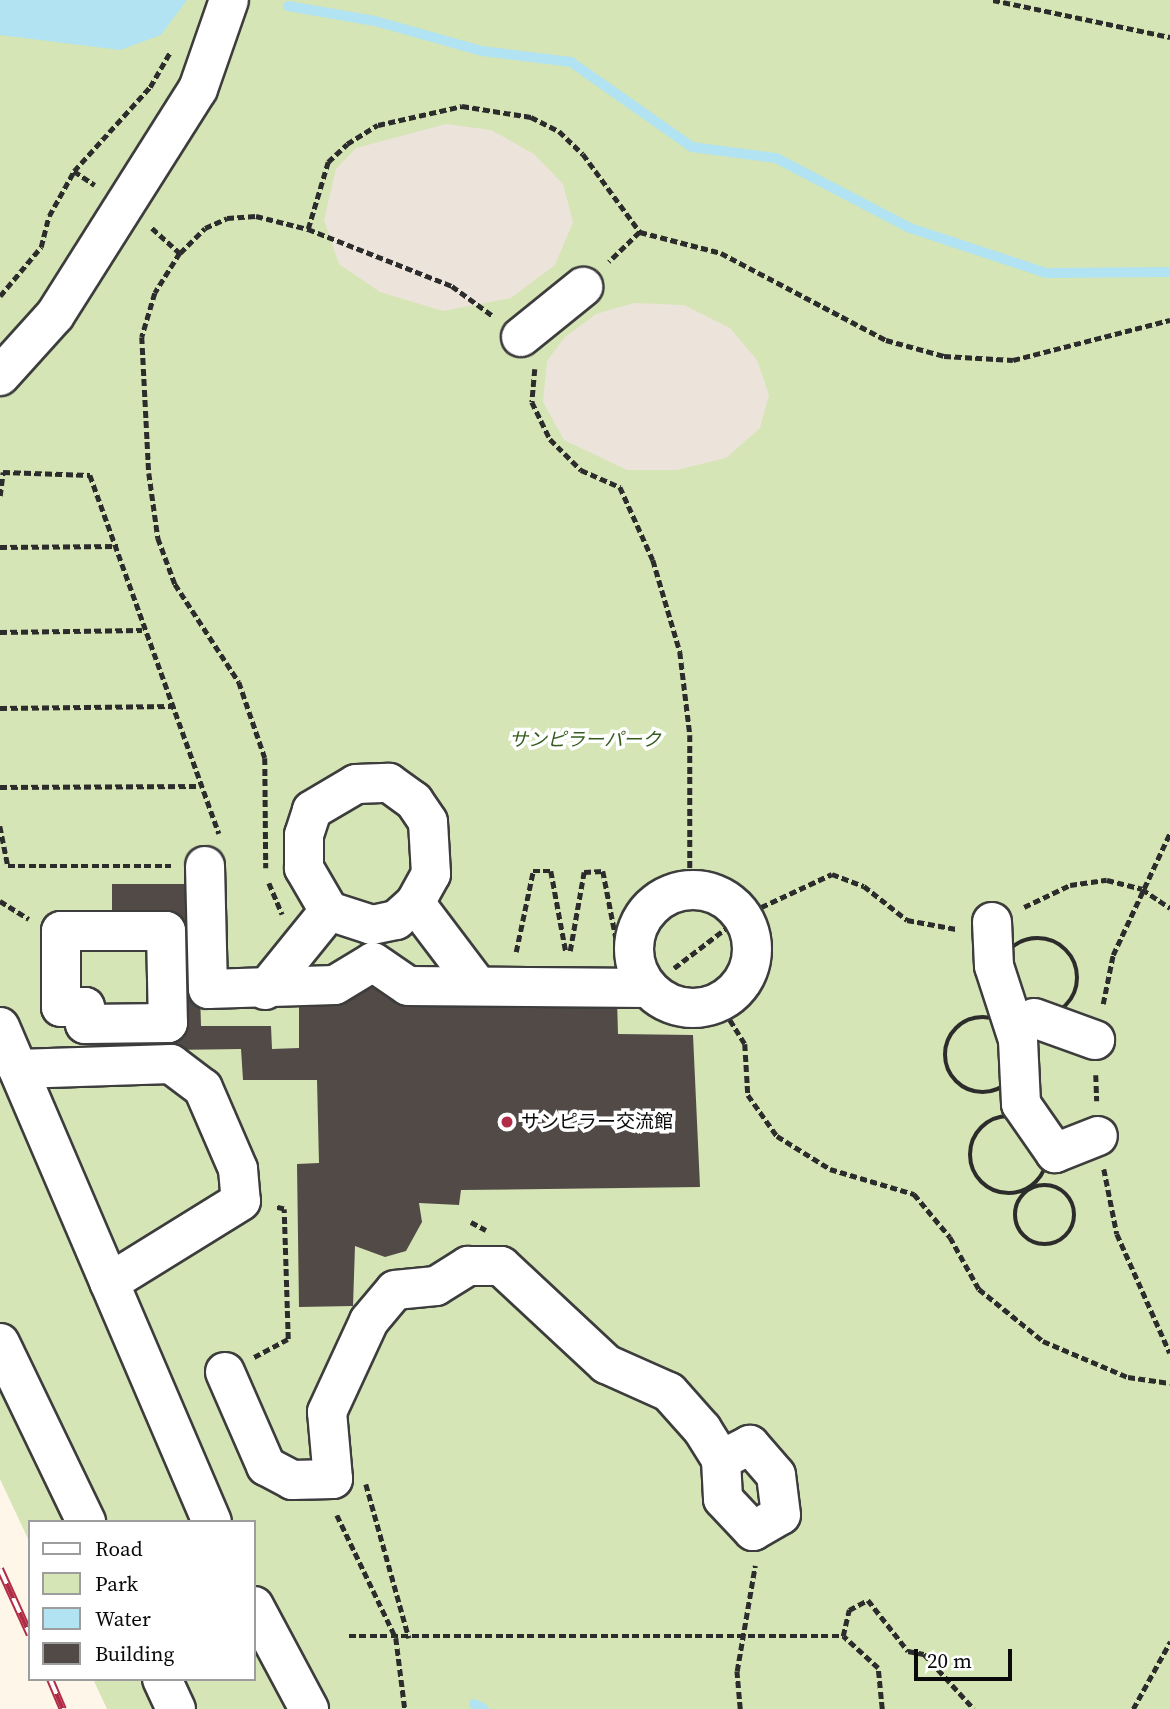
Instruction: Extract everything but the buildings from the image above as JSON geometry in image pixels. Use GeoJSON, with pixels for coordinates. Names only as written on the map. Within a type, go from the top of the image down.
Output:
{"type":"FeatureCollection","features":[{"type":"Feature","properties":{"kind":"street"},"geometry":{"type":"LineString","coordinates":[[0,376],[55,315],[198,89],[229,0]]}},
{"type":"Feature","properties":{"kind":"street"},"geometry":{"type":"LineString","coordinates":[[521,337],[583,287]]}},
{"type":"Feature","properties":{"kind":"street"},"geometry":{"type":"LineString","coordinates":[[389,783],[414,801],[428,822],[431,874],[415,904],[396,920],[372,925],[329,911],[304,868],[304,835],[312,810],[356,784],[389,783]]}},
{"type":"Feature","properties":{"kind":"street"},"geometry":{"type":"LineString","coordinates":[[205,866],[208,989],[265,990],[335,985],[373,962],[408,986],[637,988],[680,1007],[719,1002],[736,990],[752,954],[742,916],[710,892],[690,890],[655,904],[635,935],[637,988]]}},
{"type":"Feature","properties":{"kind":"street"},"geometry":{"type":"LineString","coordinates":[[415,904],[493,986]]}},
{"type":"Feature","properties":{"kind":"street"},"geometry":{"type":"LineString","coordinates":[[265,990],[329,911]]}},
{"type":"Feature","properties":{"kind":"street"},"geometry":{"type":"LineString","coordinates":[[992,922],[996,976],[1018,1040],[1021,1104],[1055,1153],[1098,1136]]}},
{"type":"Feature","properties":{"kind":"street"},"geometry":{"type":"LineString","coordinates":[[1034,1018],[1095,1040]]}},
{"type":"Feature","properties":{"kind":"street"},"geometry":{"type":"LineString","coordinates":[[0,1027],[211,1520]]}},
{"type":"Feature","properties":{"kind":"street"},"geometry":{"type":"LineString","coordinates":[[18,1069],[171,1065],[203,1088],[238,1169],[241,1201],[109,1283]]}},
{"type":"Feature","properties":{"kind":"street"},"geometry":{"type":"LineString","coordinates":[[225,1372],[267,1466],[292,1480],[333,1479],[327,1412],[369,1321],[394,1290],[436,1286],[468,1266],[501,1266],[606,1364],[669,1392],[720,1460],[723,1499],[753,1531],[781,1515],[776,1475],[750,1445],[720,1460]]}},
{"type":"Feature","properties":{"kind":"street"},"geometry":{"type":"LineString","coordinates":[[0,1343],[85,1520]]}},
{"type":"Feature","properties":{"kind":"street"},"geometry":{"type":"LineString","coordinates":[[256,1610],[309,1709]]}},
{"type":"Feature","properties":{"kind":"street"},"geometry":{"type":"LineString","coordinates":[[163,1681],[176,1709]]}},
{"type":"Feature","properties":{"kind":"path"},"geometry":{"type":"LineString","coordinates":[[993,0],[1170,37]]}},
{"type":"Feature","properties":{"kind":"path"},"geometry":{"type":"LineString","coordinates":[[0,296],[41,247],[49,216],[74,171],[150,88],[173,49]]}},
{"type":"Feature","properties":{"kind":"path"},"geometry":{"type":"LineString","coordinates":[[308,229],[328,162],[347,144],[378,125],[462,106],[531,117],[559,131],[640,232],[721,253],[886,340],[944,356],[1013,360],[1170,320]]}},
{"type":"Feature","properties":{"kind":"path"},"geometry":{"type":"LineString","coordinates":[[125,204],[180,253]]}},
{"type":"Feature","properties":{"kind":"path"},"geometry":{"type":"LineString","coordinates":[[304,942],[283,918],[269,885],[263,857],[265,758],[239,682],[187,605],[158,538],[142,337],[155,293],[180,253],[205,228],[227,218],[256,216],[308,229],[452,286],[521,337],[536,360],[532,402],[550,439],[581,470],[620,487],[653,559],[682,664],[690,735],[690,890]]}},
{"type":"Feature","properties":{"kind":"path"},"geometry":{"type":"LineString","coordinates":[[583,287],[640,232]]}},
{"type":"Feature","properties":{"kind":"path"},"geometry":{"type":"LineString","coordinates":[[0,496],[1,472],[90,475],[118,546],[142,630],[223,844],[205,866],[8,866],[0,826]]}},
{"type":"Feature","properties":{"kind":"path"},"geometry":{"type":"LineString","coordinates":[[0,547],[118,546]]}},
{"type":"Feature","properties":{"kind":"path"},"geometry":{"type":"LineString","coordinates":[[0,632],[142,630]]}},
{"type":"Feature","properties":{"kind":"path"},"geometry":{"type":"LineString","coordinates":[[0,708],[171,706]]}},
{"type":"Feature","properties":{"kind":"path"},"geometry":{"type":"LineString","coordinates":[[0,787],[199,786]]}},
{"type":"Feature","properties":{"kind":"path"},"geometry":{"type":"LineString","coordinates":[[1170,833],[1113,955],[1095,1040],[1098,1136],[1117,1234],[1170,1353]]}},
{"type":"Feature","properties":{"kind":"path"},"geometry":{"type":"LineString","coordinates":[[493,986],[533,871],[551,871],[568,961],[584,872],[603,871],[637,988],[742,916],[832,874],[864,887],[907,920],[959,929],[992,922],[1070,885],[1107,880],[1142,889],[1170,908]]}},
{"type":"Feature","properties":{"kind":"path"},"geometry":{"type":"LineString","coordinates":[[719,1002],[744,1044],[748,1095],[777,1136],[830,1168],[914,1194],[950,1237],[979,1289],[1043,1340],[1128,1377],[1170,1384]]}},
{"type":"Feature","properties":{"kind":"path"},"geometry":{"type":"LineString","coordinates":[[1032,1188],[1018,1200],[1017,1228],[1040,1245],[1058,1242],[1073,1228],[1070,1198],[1053,1186],[1032,1188],[1008,1194],[984,1185],[970,1151],[991,1120],[1016,1117],[1038,1130],[1046,1166],[1032,1188]]}},
{"type":"Feature","properties":{"kind":"path"},"geometry":{"type":"LineString","coordinates":[[225,1372],[288,1339],[284,1209],[241,1201]]}},
{"type":"Feature","properties":{"kind":"path"},"geometry":{"type":"LineString","coordinates":[[405,1709],[397,1638],[337,1520],[333,1479],[360,1478],[373,1490],[409,1638]]}},
{"type":"Feature","properties":{"kind":"path"},"geometry":{"type":"LineString","coordinates":[[740,1709],[737,1671],[752,1586],[753,1531]]}},
{"type":"Feature","properties":{"kind":"path"},"geometry":{"type":"LineString","coordinates":[[843,1636],[849,1611],[868,1600],[908,1651],[924,1654],[974,1709]]}},
{"type":"Feature","properties":{"kind":"path"},"geometry":{"type":"LineString","coordinates":[[349,1636],[843,1636],[878,1668],[883,1709]]}},
{"type":"Feature","properties":{"kind":"path"},"geometry":{"type":"LineString","coordinates":[[1133,1709],[1170,1642]]}},
{"type":"Feature","properties":{"kind":"green space","name":"サンピラーパーク"},"geometry":{"type":"Polygon","coordinates":[[[0,0],[1170,0],[1170,1709],[107,1709],[94,1681],[256,1681],[256,1520],[28,1520],[28,1539],[0,1479],[0,0]]]}},
{"type":"Feature","properties":{"kind":"shaded area"},"geometry":{"type":"Polygon","coordinates":[[[446,124],[491,130],[534,154],[563,184],[573,222],[555,265],[511,298],[443,311],[380,292],[339,264],[324,220],[336,169],[356,148],[446,124]]]}},
{"type":"Feature","properties":{"kind":"shaded area"},"geometry":{"type":"Polygon","coordinates":[[[634,303],[684,305],[730,328],[757,360],[769,395],[760,428],[726,458],[677,470],[627,470],[564,440],[543,402],[547,361],[565,337],[596,314],[634,303]]]}},
{"type":"Feature","properties":{"kind":"water"},"geometry":{"type":"Polygon","coordinates":[[[0,0],[187,0],[161,35],[120,50],[0,35],[0,0]]]}},
{"type":"Feature","properties":{"kind":"waterway"},"geometry":{"type":"LineString","coordinates":[[288,6],[375,21],[482,51],[571,62],[692,147],[776,158],[910,228],[1046,273],[1170,272]]}},
{"type":"Feature","properties":{"kind":"waterway"},"geometry":{"type":"LineString","coordinates":[[474,1704],[484,1709]]}},
{"type":"Feature","properties":{"kind":"railway"},"geometry":{"type":"LineString","coordinates":[[0,1569],[28,1631]]}},
{"type":"Feature","properties":{"kind":"railway"},"geometry":{"type":"LineString","coordinates":[[51,1681],[63,1709]]}},
{"type":"Feature","properties":{"kind":"place","name":"サンピラー交流館"},"geometry":{"type":"Point","coordinates":[507,1122]}}]}
